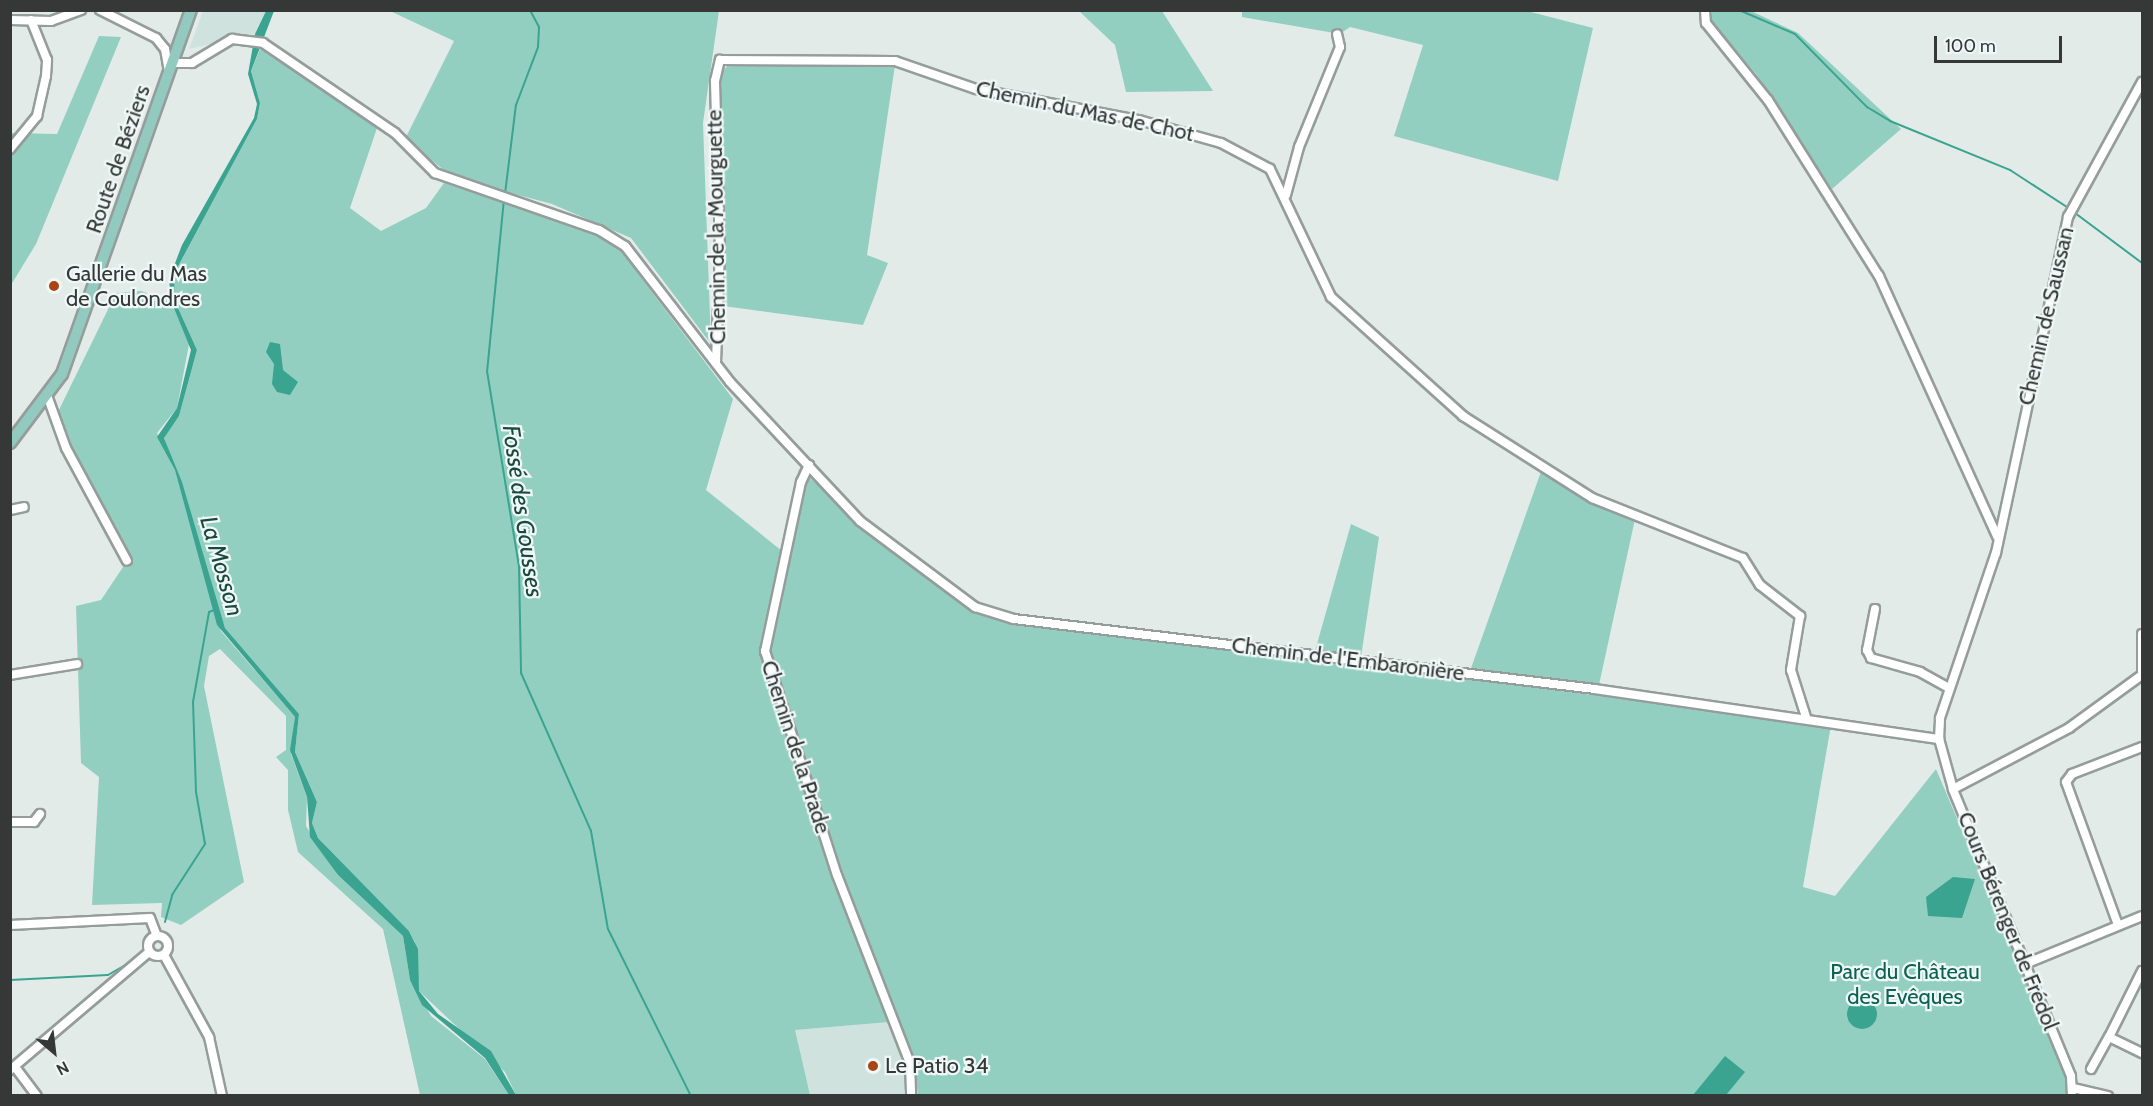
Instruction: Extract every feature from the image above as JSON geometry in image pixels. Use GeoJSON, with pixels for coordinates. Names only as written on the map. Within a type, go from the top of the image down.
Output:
{"type":"FeatureCollection","features":[{"type":"Feature","properties":{"kind":"main road","name":"Route de Béziers"},"geometry":{"type":"LineString","coordinates":[[10,443],[48,398],[81,329],[191,10]]}},
{"type":"Feature","properties":{"kind":"street"},"geometry":{"type":"LineString","coordinates":[[10,20],[51,21],[81,10]]}},
{"type":"Feature","properties":{"kind":"street"},"geometry":{"type":"LineString","coordinates":[[100,10],[156,38],[165,49],[171,67],[192,63],[232,39],[252,39],[263,43],[395,133],[443,178],[599,230],[625,246],[716,363]]}},
{"type":"Feature","properties":{"kind":"street"},"geometry":{"type":"LineString","coordinates":[[1705,10],[1706,23],[1768,100],[1879,276],[1987,506],[1997,540]]}},
{"type":"Feature","properties":{"kind":"street"},"geometry":{"type":"LineString","coordinates":[[10,149],[37,116],[46,76],[47,60],[31,20]]}},
{"type":"Feature","properties":{"kind":"street"},"geometry":{"type":"LineString","coordinates":[[1286,195],[1299,147],[1340,46],[1337,34]]}},
{"type":"Feature","properties":{"kind":"street","name":"Chemin du Mas de Chot"},"geometry":{"type":"LineString","coordinates":[[720,60],[895,61],[976,89],[1139,120],[1221,143],[1263,162],[1286,195],[1331,297],[1462,416],[1592,498],[1743,558],[1760,585],[1795,608],[1802,626],[1791,670],[1806,717]]}},
{"type":"Feature","properties":{"kind":"street","name":"Chemin de la Mourguette"},"geometry":{"type":"LineString","coordinates":[[720,60],[715,81],[720,251],[716,363],[809,465]]}},
{"type":"Feature","properties":{"kind":"street","name":"Chemin de Saussan"},"geometry":{"type":"LineString","coordinates":[[1940,742],[1947,687],[1989,578],[2005,495],[2068,217],[2142,82]]}},
{"type":"Feature","properties":{"kind":"street"},"geometry":{"type":"LineString","coordinates":[[48,398],[66,448],[127,561]]}},
{"type":"Feature","properties":{"kind":"street","name":"Chemin de l'Embaronière"},"geometry":{"type":"LineString","coordinates":[[809,465],[860,521],[960,600],[1014,619],[1806,717],[1940,742]]}},
{"type":"Feature","properties":{"kind":"street","name":"Chemin de la Prade"},"geometry":{"type":"LineString","coordinates":[[809,465],[801,482],[765,651],[837,875],[910,1063],[911,1095]]}},
{"type":"Feature","properties":{"kind":"street"},"geometry":{"type":"LineString","coordinates":[[1987,506],[2005,495]]}},
{"type":"Feature","properties":{"kind":"street"},"geometry":{"type":"LineString","coordinates":[[10,510],[24,507]]}},
{"type":"Feature","properties":{"kind":"street"},"geometry":{"type":"LineString","coordinates":[[1875,609],[1869,656],[1947,687]]}},
{"type":"Feature","properties":{"kind":"street"},"geometry":{"type":"LineString","coordinates":[[1953,789],[1968,784],[2068,728],[2142,673],[2142,634]]}},
{"type":"Feature","properties":{"kind":"street"},"geometry":{"type":"LineString","coordinates":[[10,675],[77,664]]}},
{"type":"Feature","properties":{"kind":"street","name":"Cours Bérenger de Frédol"},"geometry":{"type":"LineString","coordinates":[[1940,742],[1953,789],[2025,964],[2073,1092]]}},
{"type":"Feature","properties":{"kind":"street"},"geometry":{"type":"LineString","coordinates":[[2118,925],[2066,782],[2072,774],[2142,747]]}},
{"type":"Feature","properties":{"kind":"street"},"geometry":{"type":"LineString","coordinates":[[10,822],[34,822],[40,814]]}},
{"type":"Feature","properties":{"kind":"street"},"geometry":{"type":"LineString","coordinates":[[2025,964],[2142,916]]}},
{"type":"Feature","properties":{"kind":"street"},"geometry":{"type":"LineString","coordinates":[[10,925],[150,918],[157,936],[168,945],[164,955]]}},
{"type":"Feature","properties":{"kind":"street"},"geometry":{"type":"LineString","coordinates":[[149,952],[148,942],[157,936]]}},
{"type":"Feature","properties":{"kind":"street"},"geometry":{"type":"LineString","coordinates":[[149,952],[164,955],[209,1037],[222,1095]]}},
{"type":"Feature","properties":{"kind":"street"},"geometry":{"type":"LineString","coordinates":[[37,1095],[13,1068],[149,952]]}},
{"type":"Feature","properties":{"kind":"street"},"geometry":{"type":"LineString","coordinates":[[2073,1092],[2083,1086],[2142,971]]}},
{"type":"Feature","properties":{"kind":"street"},"geometry":{"type":"LineString","coordinates":[[2109,1037],[2142,1053]]}},
{"type":"Feature","properties":{"kind":"street"},"geometry":{"type":"LineString","coordinates":[[2083,1086],[2108,1095]]}},
{"type":"Feature","properties":{"kind":"shaded area"},"geometry":{"type":"Polygon","coordinates":[[[203,11],[266,11],[255,34],[189,49],[203,11]]]}},
{"type":"Feature","properties":{"kind":"shaded area"},"geometry":{"type":"Polygon","coordinates":[[[266,11],[274,11],[251,71],[260,103],[257,119],[175,272],[174,299],[197,350],[179,416],[164,438],[182,482],[225,628],[299,714],[295,752],[317,802],[312,823],[318,838],[409,931],[418,949],[419,991],[438,1014],[491,1051],[516,1095],[509,1095],[485,1058],[422,1005],[410,980],[403,936],[338,875],[310,837],[307,797],[290,750],[295,717],[217,625],[175,470],[157,437],[177,408],[191,350],[171,301],[169,279],[182,245],[254,118],[257,104],[248,74],[255,34],[266,11]]]}},
{"type":"Feature","properties":{"kind":"shaded area"},"geometry":{"type":"Polygon","coordinates":[[[270,342],[280,344],[283,370],[298,382],[290,395],[277,392],[272,384],[274,364],[266,352],[270,342]]]}},
{"type":"Feature","properties":{"kind":"shaded area"},"geometry":{"type":"Polygon","coordinates":[[[1953,877],[1975,879],[1962,918],[1928,916],[1926,897],[1953,877]]]}},
{"type":"Feature","properties":{"kind":"shaded area"},"geometry":{"type":"Polygon","coordinates":[[[1862,999],[1873,1003],[1877,1014],[1873,1025],[1862,1029],[1851,1025],[1847,1014],[1851,1003],[1862,999]]]}},
{"type":"Feature","properties":{"kind":"shaded area"},"geometry":{"type":"Polygon","coordinates":[[[898,1021],[918,1074],[918,1095],[810,1095],[794,1030],[898,1021]]]}},
{"type":"Feature","properties":{"kind":"shaded area"},"geometry":{"type":"Polygon","coordinates":[[[1725,1056],[1745,1072],[1726,1095],[1693,1095],[1725,1056]]]}},
{"type":"Feature","properties":{"kind":"green space"},"geometry":{"type":"Polygon","coordinates":[[[1523,10],[1593,28],[1558,181],[1394,136],[1423,45],[1350,27],[1340,34],[1242,17],[1242,11],[1523,10]]]}},
{"type":"Feature","properties":{"kind":"green space"},"geometry":{"type":"Polygon","coordinates":[[[390,11],[719,11],[703,123],[711,344],[631,238],[552,204],[454,178],[405,139],[454,41],[390,11]]]}},
{"type":"Feature","properties":{"kind":"green space"},"geometry":{"type":"Polygon","coordinates":[[[1079,11],[1162,11],[1213,91],[1126,92],[1115,45],[1079,11]]]}},
{"type":"Feature","properties":{"kind":"green space"},"geometry":{"type":"Polygon","coordinates":[[[1712,11],[1751,11],[1798,33],[1901,129],[1832,189],[1756,74],[1711,21],[1712,11]]]}},
{"type":"Feature","properties":{"kind":"green space"},"geometry":{"type":"Polygon","coordinates":[[[99,36],[121,37],[36,244],[11,285],[11,133],[57,134],[99,36]]]}},
{"type":"Feature","properties":{"kind":"green space"},"geometry":{"type":"Polygon","coordinates":[[[260,49],[378,125],[350,208],[381,231],[426,208],[444,183],[594,233],[620,250],[733,399],[706,490],[782,551],[761,651],[889,1022],[795,1030],[810,1095],[516,1095],[505,1072],[419,991],[415,942],[409,931],[318,838],[312,823],[317,802],[295,752],[299,714],[225,628],[164,437],[179,416],[197,350],[174,299],[175,272],[257,119],[260,103],[251,71],[260,49]]]}},
{"type":"Feature","properties":{"kind":"green space"},"geometry":{"type":"Polygon","coordinates":[[[732,62],[895,65],[867,255],[888,263],[863,325],[723,306],[720,73],[732,62]]]}},
{"type":"Feature","properties":{"kind":"green space"},"geometry":{"type":"Polygon","coordinates":[[[141,291],[171,301],[189,344],[177,408],[157,433],[175,470],[221,631],[295,717],[291,754],[307,797],[306,826],[338,875],[403,936],[410,980],[431,1016],[485,1059],[509,1095],[420,1095],[383,929],[298,852],[288,810],[288,770],[276,757],[286,750],[286,716],[220,649],[209,656],[204,686],[244,882],[181,925],[161,917],[162,903],[92,905],[99,777],[81,763],[76,606],[101,600],[127,561],[57,414],[116,293],[141,291]]]}},
{"type":"Feature","properties":{"kind":"green space","name":"Parc du Château des Evêques"},"geometry":{"type":"Polygon","coordinates":[[[799,469],[959,603],[1014,622],[1831,725],[1803,887],[1835,896],[1936,769],[2066,1075],[2066,1096],[918,1095],[912,1054],[834,857],[767,653],[799,469]]]}},
{"type":"Feature","properties":{"kind":"green space"},"geometry":{"type":"Polygon","coordinates":[[[1542,469],[1635,519],[1599,685],[1470,671],[1542,469]]]}},
{"type":"Feature","properties":{"kind":"green space"},"geometry":{"type":"Polygon","coordinates":[[[1351,524],[1379,537],[1361,657],[1315,651],[1351,524]]]}},
{"type":"Feature","properties":{"kind":"waterway","name":"Fossé des Gousses"},"geometry":{"type":"LineString","coordinates":[[505,194],[516,105],[538,47],[539,27],[530,10]]}},
{"type":"Feature","properties":{"kind":"waterway"},"geometry":{"type":"LineString","coordinates":[[1739,10],[1795,34],[1867,107],[1890,121],[2010,170],[2070,209]]}},
{"type":"Feature","properties":{"kind":"waterway","name":"Fossé des Gousses"},"geometry":{"type":"LineString","coordinates":[[504,199],[487,371],[519,567],[521,673],[591,831],[608,929],[691,1096]]}},
{"type":"Feature","properties":{"kind":"waterway"},"geometry":{"type":"LineString","coordinates":[[2075,213],[2142,263]]}},
{"type":"Feature","properties":{"kind":"waterway","name":"La Mosson"},"geometry":{"type":"LineString","coordinates":[[165,922],[172,895],[205,844],[196,792],[193,702],[209,612],[214,610]]}},
{"type":"Feature","properties":{"kind":"waterway"},"geometry":{"type":"LineString","coordinates":[[10,980],[108,975],[132,961]]}},
{"type":"Feature","properties":{"kind":"place","name":"Gallerie du Mas de Coulondres"},"geometry":{"type":"Point","coordinates":[54,286]}},
{"type":"Feature","properties":{"kind":"place","name":"Le Patio 34"},"geometry":{"type":"Point","coordinates":[873,1066]}}]}
